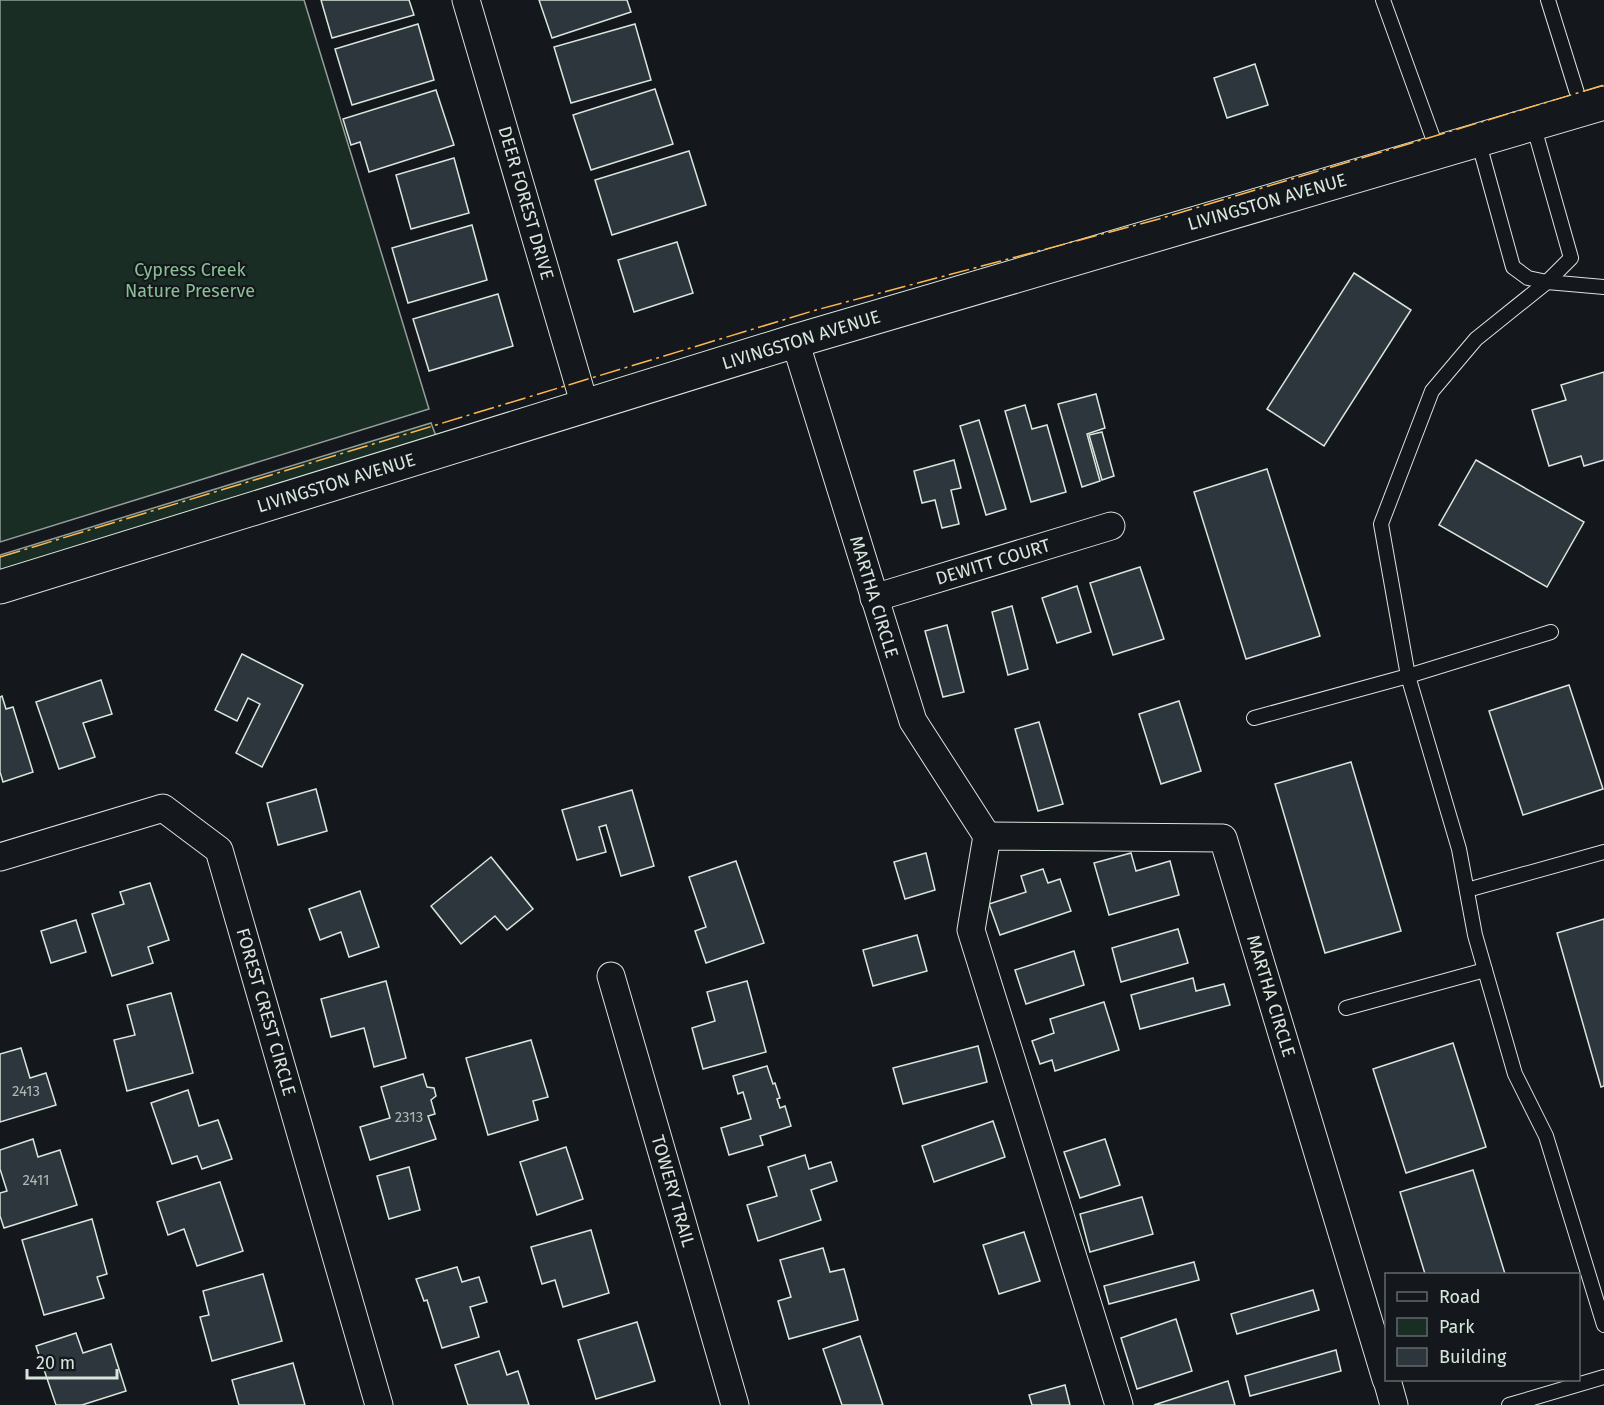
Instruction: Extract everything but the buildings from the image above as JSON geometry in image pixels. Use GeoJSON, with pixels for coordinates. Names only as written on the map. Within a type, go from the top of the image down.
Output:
{"type":"FeatureCollection","features":[{"type":"Feature","properties":{"kind":"street","name":"DEER FOREST DRIVE"},"geometry":{"type":"LineString","coordinates":[[466,0],[585,406]]}},
{"type":"Feature","properties":{"kind":"street","name":"LIVINGSTON AVENUE"},"geometry":{"type":"LineString","coordinates":[[0,587],[795,341],[1593,106]]}},
{"type":"Feature","properties":{"kind":"street","name":"MARTHA CIRCLE"},"geometry":{"type":"LineString","coordinates":[[795,341],[913,721],[987,836],[1223,838],[1385,1372]]}},
{"type":"Feature","properties":{"kind":"street","name":"DEWITT COURT"},"geometry":{"type":"LineString","coordinates":[[874,598],[1112,526]]}},
{"type":"Feature","properties":{"kind":"street","name":"FOREST CREST CIRCLE"},"geometry":{"type":"LineString","coordinates":[[0,857],[163,808],[219,850],[379,1405]]}},
{"type":"Feature","properties":{"kind":"street"},"geometry":{"type":"LineString","coordinates":[[987,836],[971,930],[1119,1405]]}},
{"type":"Feature","properties":{"kind":"street","name":"TOWERY TRAIL"},"geometry":{"type":"LineString","coordinates":[[611,976],[735,1405]]}},
{"type":"Feature","properties":{"kind":"street","name":"MARTHA CIRCLE"},"geometry":{"type":"LineString","coordinates":[[1388,1381],[1394,1405]]}},
{"type":"Feature","properties":{"kind":"lane"},"geometry":{"type":"LineString","coordinates":[[1383,0],[1438,152]]}},
{"type":"Feature","properties":{"kind":"lane"},"geometry":{"type":"LineString","coordinates":[[1548,0],[1593,106]]}},
{"type":"Feature","properties":{"kind":"lane"},"geometry":{"type":"LineString","coordinates":[[1533,124],[1571,258],[1547,282],[1476,339],[1432,391],[1381,524],[1408,676],[1459,849],[1475,935],[1515,1074],[1546,1136],[1599,1289],[1604,1325]]}},
{"type":"Feature","properties":{"kind":"lane"},"geometry":{"type":"LineString","coordinates":[[1478,140],[1513,267],[1528,278],[1604,287]]}},
{"type":"Feature","properties":{"kind":"lane"},"geometry":{"type":"LineString","coordinates":[[1254,718],[1408,676],[1551,632]]}},
{"type":"Feature","properties":{"kind":"lane"},"geometry":{"type":"LineString","coordinates":[[1467,890],[1604,852]]}},
{"type":"Feature","properties":{"kind":"lane"},"geometry":{"type":"LineString","coordinates":[[1346,1008],[1485,970]]}},
{"type":"Feature","properties":{"kind":"lane"},"geometry":{"type":"LineString","coordinates":[[1509,1405],[1604,1377]]}},
{"type":"Feature","properties":{"kind":"green space","name":"Cypress Creek Nature Preserve"},"geometry":{"type":"Polygon","coordinates":[[[0,0],[304,0],[429,409],[0,542],[0,0]]]}},
{"type":"Feature","properties":{"kind":"green space"},"geometry":{"type":"Polygon","coordinates":[[[431,423],[436,436],[0,571],[0,555],[431,423]]]}},
{"type":"Feature","properties":{"kind":"power"},"geometry":{"type":"LineString","coordinates":[[0,557],[816,310],[1159,219],[1604,85]]}}]}
